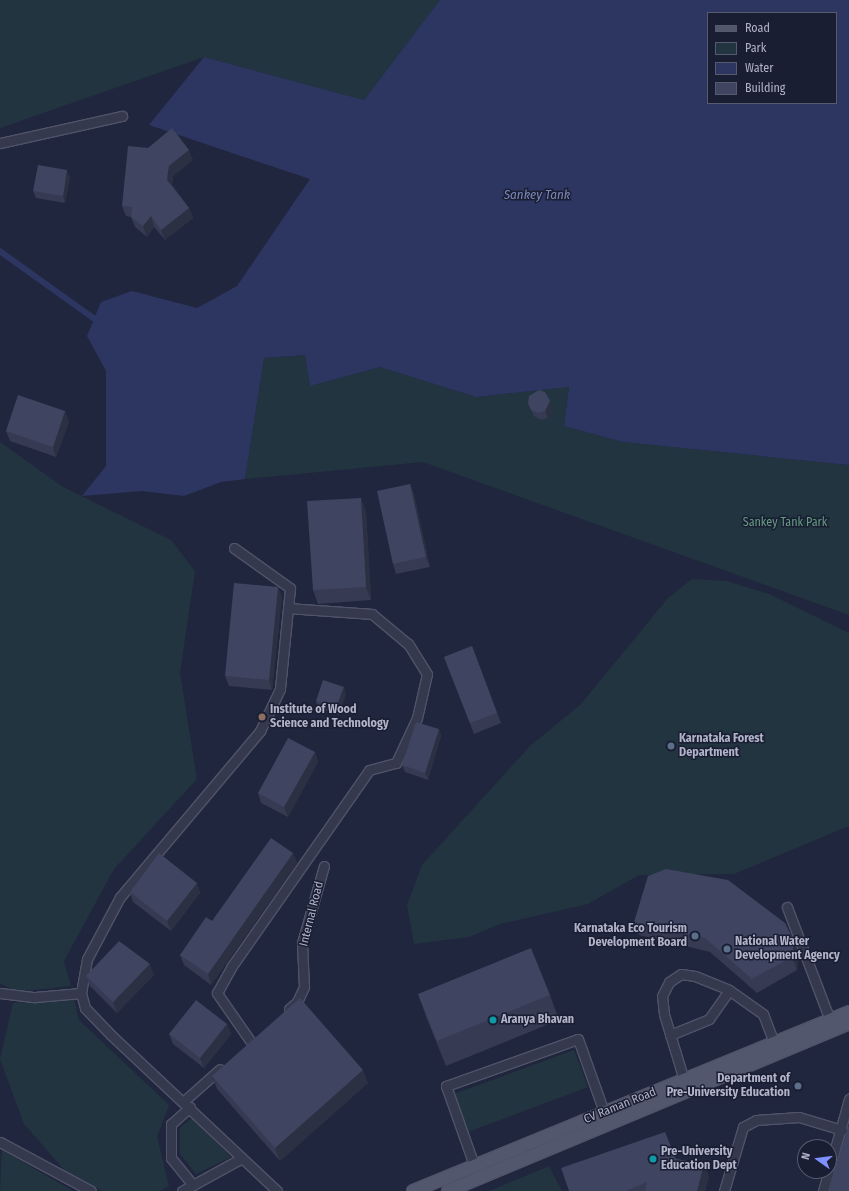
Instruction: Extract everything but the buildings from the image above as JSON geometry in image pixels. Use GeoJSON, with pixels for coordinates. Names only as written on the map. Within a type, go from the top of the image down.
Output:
{"type":"FeatureCollection","features":[{"type":"Feature","properties":{"kind":"main road","name":"CV Raman Road"},"geometry":{"type":"LineString","coordinates":[[414,1191],[849,1012]]}},
{"type":"Feature","properties":{"kind":"main road","name":"CV Raman Road"},"geometry":{"type":"LineString","coordinates":[[448,1191],[849,1023]]}},
{"type":"Feature","properties":{"kind":"lane"},"geometry":{"type":"LineString","coordinates":[[0,143],[122,116]]}},
{"type":"Feature","properties":{"kind":"lane"},"geometry":{"type":"LineString","coordinates":[[234,548],[290,588],[280,689],[270,713],[260,731],[120,897],[87,958],[81,993],[85,1008],[277,1191]]}},
{"type":"Feature","properties":{"kind":"lane"},"geometry":{"type":"LineString","coordinates":[[251,1042],[217,993],[232,966],[369,770],[396,763],[417,718],[427,674],[408,644],[372,614],[288,608]]}},
{"type":"Feature","properties":{"kind":"lane","name":"Internal Road"},"geometry":{"type":"LineString","coordinates":[[280,1017],[297,1002],[304,987],[302,943],[324,866]]}},
{"type":"Feature","properties":{"kind":"lane"},"geometry":{"type":"LineString","coordinates":[[787,907],[830,1020]]}},
{"type":"Feature","properties":{"kind":"lane"},"geometry":{"type":"LineString","coordinates":[[684,1080],[664,1014],[662,996],[669,982],[680,974],[696,976],[729,990],[763,1014],[774,1043]]}},
{"type":"Feature","properties":{"kind":"lane"},"geometry":{"type":"LineString","coordinates":[[670,1035],[709,1019],[729,990]]}},
{"type":"Feature","properties":{"kind":"lane"},"geometry":{"type":"LineString","coordinates":[[0,993],[34,997],[81,993]]}},
{"type":"Feature","properties":{"kind":"lane"},"geometry":{"type":"LineString","coordinates":[[474,1166],[446,1086],[578,1039],[604,1112]]}},
{"type":"Feature","properties":{"kind":"lane"},"geometry":{"type":"LineString","coordinates":[[193,1185],[171,1158],[171,1124],[187,1104],[229,1062]]}},
{"type":"Feature","properties":{"kind":"lane"},"geometry":{"type":"LineString","coordinates":[[823,1191],[842,1130],[849,1099]]}},
{"type":"Feature","properties":{"kind":"lane"},"geometry":{"type":"LineString","coordinates":[[724,1191],[743,1127],[756,1120],[799,1117],[842,1130]]}},
{"type":"Feature","properties":{"kind":"lane"},"geometry":{"type":"LineString","coordinates":[[0,1142],[91,1191]]}},
{"type":"Feature","properties":{"kind":"lane"},"geometry":{"type":"LineString","coordinates":[[182,1191],[242,1158]]}},
{"type":"Feature","properties":{"kind":"green space"},"geometry":{"type":"Polygon","coordinates":[[[0,0],[440,0],[364,100],[204,57],[0,128],[0,0]]]}},
{"type":"Feature","properties":{"kind":"green space","name":"Sankey Tank Park"},"geometry":{"type":"Polygon","coordinates":[[[305,355],[310,386],[380,367],[476,397],[569,387],[564,426],[623,442],[849,465],[849,615],[423,462],[245,479],[264,358],[305,355]]]}},
{"type":"Feature","properties":{"kind":"green space"},"geometry":{"type":"Polygon","coordinates":[[[0,442],[63,487],[171,540],[195,571],[180,673],[197,779],[114,869],[64,961],[71,986],[16,992],[0,983],[0,442]]]}},
{"type":"Feature","properties":{"kind":"green space"},"geometry":{"type":"Polygon","coordinates":[[[692,579],[727,581],[769,594],[849,633],[849,826],[734,874],[639,875],[588,904],[500,924],[469,937],[414,944],[407,905],[422,865],[530,746],[581,704],[668,598],[692,579]]]}},
{"type":"Feature","properties":{"kind":"green space"},"geometry":{"type":"Polygon","coordinates":[[[74,999],[79,1020],[169,1105],[157,1137],[169,1186],[159,1191],[102,1191],[67,1173],[24,1124],[0,1059],[13,1003],[74,999]]]}},
{"type":"Feature","properties":{"kind":"green space"},"geometry":{"type":"Polygon","coordinates":[[[574,1050],[588,1087],[468,1132],[454,1094],[574,1050]]]}},
{"type":"Feature","properties":{"kind":"green space"},"geometry":{"type":"Polygon","coordinates":[[[192,1118],[231,1157],[196,1174],[180,1154],[180,1128],[192,1118]]]}},
{"type":"Feature","properties":{"kind":"green space"},"geometry":{"type":"Polygon","coordinates":[[[2,1150],[73,1191],[0,1191],[2,1150]]]}},
{"type":"Feature","properties":{"kind":"green space"},"geometry":{"type":"Polygon","coordinates":[[[549,1166],[562,1191],[489,1191],[549,1166]]]}},
{"type":"Feature","properties":{"kind":"water","name":"Sankey Tank"},"geometry":{"type":"Polygon","coordinates":[[[440,0],[849,0],[849,465],[623,442],[564,426],[569,387],[476,397],[380,367],[310,386],[305,355],[264,358],[245,479],[221,482],[184,496],[142,491],[82,496],[106,466],[106,371],[87,336],[101,302],[132,291],[197,308],[237,286],[310,179],[149,125],[204,57],[364,100],[440,0]]]}},
{"type":"Feature","properties":{"kind":"waterway"},"geometry":{"type":"LineString","coordinates":[[0,251],[99,322]]}},
{"type":"Feature","properties":{"kind":"place","name":"Institute of Wood Science and Technology"},"geometry":{"type":"Point","coordinates":[262,717]}},
{"type":"Feature","properties":{"kind":"place","name":"Karnataka Forest Department"},"geometry":{"type":"Point","coordinates":[671,746]}},
{"type":"Feature","properties":{"kind":"place","name":"Karnataka Eco Tourism Development Board"},"geometry":{"type":"Point","coordinates":[695,936]}},
{"type":"Feature","properties":{"kind":"place","name":"National Water Development Agency"},"geometry":{"type":"Point","coordinates":[727,949]}},
{"type":"Feature","properties":{"kind":"place","name":"Aranya Bhavan"},"geometry":{"type":"Point","coordinates":[493,1020]}},
{"type":"Feature","properties":{"kind":"place","name":"Department of Pre-University Education"},"geometry":{"type":"Point","coordinates":[798,1086]}},
{"type":"Feature","properties":{"kind":"place","name":"Pre-University Education Dept"},"geometry":{"type":"Point","coordinates":[653,1159]}}]}
